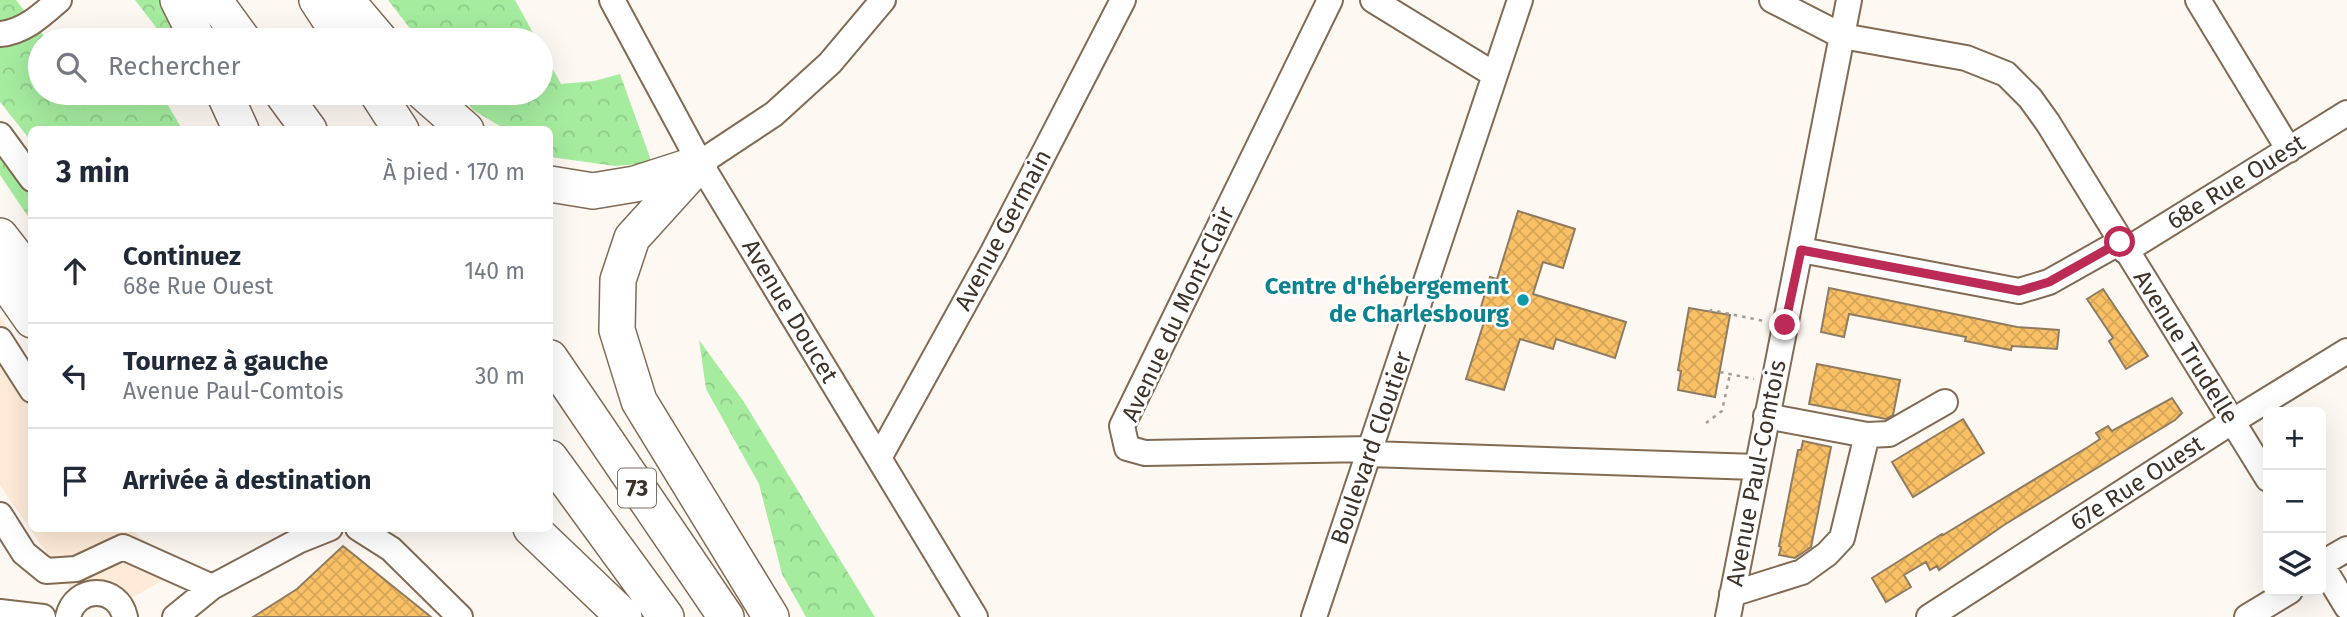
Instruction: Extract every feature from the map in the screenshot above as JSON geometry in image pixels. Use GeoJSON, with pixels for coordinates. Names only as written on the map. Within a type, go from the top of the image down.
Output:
{"type":"FeatureCollection","features":[{"type":"Feature","properties":{"kind":"highway"},"geometry":{"type":"LineString","coordinates":[[178,0],[192,28]]}},
{"type":"Feature","properties":{"kind":"highway"},"geometry":{"type":"LineString","coordinates":[[214,0],[234,28]]}},
{"type":"Feature","properties":{"kind":"highway"},"geometry":{"type":"LineString","coordinates":[[317,0],[335,28]]}},
{"type":"Feature","properties":{"kind":"highway"},"geometry":{"type":"LineString","coordinates":[[346,0],[370,28]]}},
{"type":"Feature","properties":{"kind":"highway"},"geometry":{"type":"LineString","coordinates":[[230,105],[239,126]]}},
{"type":"Feature","properties":{"kind":"highway"},"geometry":{"type":"LineString","coordinates":[[291,105],[306,126]]}},
{"type":"Feature","properties":{"kind":"highway"},"geometry":{"type":"LineString","coordinates":[[385,105],[398,126]]}},
{"type":"Feature","properties":{"kind":"highway"},"geometry":{"type":"LineString","coordinates":[[438,105],[461,126]]}},
{"type":"Feature","properties":{"kind":"highway"},"geometry":{"type":"LineString","coordinates":[[553,184],[593,191],[635,184],[701,163]]}},
{"type":"Feature","properties":{"kind":"highway"},"geometry":{"type":"LineString","coordinates":[[701,163],[632,238],[618,280],[617,330],[639,401],[771,617]]}},
{"type":"Feature","properties":{"kind":"highway"},"geometry":{"type":"LineString","coordinates":[[0,236],[28,272]]}},
{"type":"Feature","properties":{"kind":"highway"},"geometry":{"type":"LineString","coordinates":[[0,275],[28,314]]}},
{"type":"Feature","properties":{"kind":"highway","name":"73"},"geometry":{"type":"LineString","coordinates":[[553,362],[726,617]]}},
{"type":"Feature","properties":{"kind":"highway","name":"73"},"geometry":{"type":"LineString","coordinates":[[553,462],[666,617]]}},
{"type":"Feature","properties":{"kind":"highway"},"geometry":{"type":"LineString","coordinates":[[535,532],[624,617]]}},
{"type":"Feature","properties":{"kind":"street"},"geometry":{"type":"LineString","coordinates":[[0,34],[9,33],[38,19],[59,0]]}},
{"type":"Feature","properties":{"kind":"street","name":"Avenue Doucet"},"geometry":{"type":"LineString","coordinates":[[612,0],[701,163],[975,617]]}},
{"type":"Feature","properties":{"kind":"street"},"geometry":{"type":"LineString","coordinates":[[701,163],[783,106],[830,63],[883,0]]}},
{"type":"Feature","properties":{"kind":"street","name":"Avenue Germain"},"geometry":{"type":"LineString","coordinates":[[879,458],[993,252],[1123,0]]}},
{"type":"Feature","properties":{"kind":"street","name":"Avenue du Mont-Clair"},"geometry":{"type":"LineString","coordinates":[[1331,0],[1122,426],[1126,448],[1145,453],[1371,451],[1756,467]]}},
{"type":"Feature","properties":{"kind":"street"},"geometry":{"type":"LineString","coordinates":[[1373,0],[1495,75]]}},
{"type":"Feature","properties":{"kind":"street","name":"Boulevard Cloutier"},"geometry":{"type":"LineString","coordinates":[[1314,617],[1520,0]]}},
{"type":"Feature","properties":{"kind":"street","name":"Avenue Trudelle"},"geometry":{"type":"LineString","coordinates":[[1772,0],[1842,36],[1966,58],[2006,74],[2030,98],[2048,123],[2263,471]]}},
{"type":"Feature","properties":{"kind":"street","name":"Avenue Paul-Comtois"},"geometry":{"type":"LineString","coordinates":[[1730,606],[1849,0]]}},
{"type":"Feature","properties":{"kind":"street"},"geometry":{"type":"LineString","coordinates":[[2198,0],[2288,150]]}},
{"type":"Feature","properties":{"kind":"street","name":"68e Rue Ouest"},"geometry":{"type":"LineString","coordinates":[[1801,250],[2019,291],[2049,282],[2122,246],[2347,113]]}},
{"type":"Feature","properties":{"kind":"street"},"geometry":{"type":"LineString","coordinates":[[0,135],[28,174]]}},
{"type":"Feature","properties":{"kind":"street"},"geometry":{"type":"LineString","coordinates":[[0,340],[28,384]]}},
{"type":"Feature","properties":{"kind":"street","name":"67e Rue Ouest"},"geometry":{"type":"LineString","coordinates":[[1929,617],[2233,421],[2347,351]]}},
{"type":"Feature","properties":{"kind":"street"},"geometry":{"type":"LineString","coordinates":[[1766,416],[1867,435],[1889,434],[1945,402]]}},
{"type":"Feature","properties":{"kind":"street"},"geometry":{"type":"LineString","coordinates":[[1730,606],[1802,572],[1827,554],[1842,538],[1867,435]]}},
{"type":"Feature","properties":{"kind":"street"},"geometry":{"type":"LineString","coordinates":[[0,515],[24,553],[46,571],[76,569],[120,538],[212,587]]}},
{"type":"Feature","properties":{"kind":"street"},"geometry":{"type":"LineString","coordinates":[[174,617],[212,587],[320,532]]}},
{"type":"Feature","properties":{"kind":"street"},"geometry":{"type":"LineString","coordinates":[[364,532],[391,549],[460,617]]}},
{"type":"Feature","properties":{"kind":"street"},"geometry":{"type":"LineString","coordinates":[[2326,565],[2347,548]]}},
{"type":"Feature","properties":{"kind":"street"},"geometry":{"type":"LineString","coordinates":[[2326,574],[2347,607]]}},
{"type":"Feature","properties":{"kind":"street"},"geometry":{"type":"LineString","coordinates":[[68,617],[72,605],[78,599],[87,593],[97,592],[114,598],[125,617]]}},
{"type":"Feature","properties":{"kind":"street"},"geometry":{"type":"LineString","coordinates":[[2247,617],[2282,596]]}},
{"type":"Feature","properties":{"kind":"street"},"geometry":{"type":"LineString","coordinates":[[0,612],[43,617]]}},
{"type":"Feature","properties":{"kind":"path"},"geometry":{"type":"LineString","coordinates":[[1710,312],[1711,310],[1785,325]]}},
{"type":"Feature","properties":{"kind":"path"},"geometry":{"type":"LineString","coordinates":[[1720,372],[1773,383]]}},
{"type":"Feature","properties":{"kind":"path"},"geometry":{"type":"LineString","coordinates":[[1706,423],[1722,411],[1730,374]]}},
{"type":"Feature","properties":{"kind":"shaded area"},"geometry":{"type":"Polygon","coordinates":[[[0,316],[28,361],[28,526],[0,485],[0,316]]]}},
{"type":"Feature","properties":{"kind":"shaded area"},"geometry":{"type":"Polygon","coordinates":[[[32,532],[135,532],[140,538],[188,565],[120,605],[78,599],[32,532]]]}},
{"type":"Feature","properties":{"kind":"green space"},"geometry":{"type":"Polygon","coordinates":[[[0,0],[16,0],[38,28],[28,28],[28,105],[168,105],[180,126],[28,126],[28,137],[0,102],[0,0]]]}},
{"type":"Feature","properties":{"kind":"green space"},"geometry":{"type":"Polygon","coordinates":[[[135,0],[164,0],[177,28],[157,28],[135,0]]]}},
{"type":"Feature","properties":{"kind":"green space"},"geometry":{"type":"Polygon","coordinates":[[[388,0],[515,0],[530,28],[410,28],[388,0]]]}},
{"type":"Feature","properties":{"kind":"green space"},"geometry":{"type":"Polygon","coordinates":[[[553,69],[561,84],[594,81],[620,74],[652,163],[615,166],[553,157],[553,126],[500,126],[469,105],[553,105],[553,69]]]}},
{"type":"Feature","properties":{"kind":"green space"},"geometry":{"type":"Polygon","coordinates":[[[0,140],[28,178],[28,217],[0,175],[0,140]]]}},
{"type":"Feature","properties":{"kind":"green space"},"geometry":{"type":"Polygon","coordinates":[[[699,340],[744,402],[875,617],[806,617],[782,574],[759,484],[706,389],[699,340]]]}},
{"type":"Feature","properties":{"kind":"building","name":"Centre d'hébergement de Charlesbourg"},"geometry":{"type":"Polygon","coordinates":[[[1518,211],[1575,229],[1563,268],[1543,262],[1533,294],[1626,322],[1615,358],[1556,339],[1553,349],[1520,339],[1504,390],[1466,379],[1484,322],[1477,320],[1490,277],[1497,279],[1518,211]]]}},
{"type":"Feature","properties":{"kind":"building"},"geometry":{"type":"Polygon","coordinates":[[[1829,288],[2017,327],[2059,330],[2057,349],[2012,346],[2011,350],[1965,341],[1966,337],[1849,314],[1844,337],[1821,332],[1829,288]]]}},
{"type":"Feature","properties":{"kind":"building"},"geometry":{"type":"Polygon","coordinates":[[[2103,289],[2148,356],[2126,369],[2109,341],[2113,338],[2087,299],[2103,289]]]}},
{"type":"Feature","properties":{"kind":"building"},"geometry":{"type":"Polygon","coordinates":[[[1689,308],[1730,315],[1715,397],[1678,390],[1681,371],[1678,370],[1689,308]]]}},
{"type":"Feature","properties":{"kind":"building"},"geometry":{"type":"Polygon","coordinates":[[[1817,364],[1900,380],[1893,415],[1886,419],[1809,404],[1817,364]]]}},
{"type":"Feature","properties":{"kind":"building"},"geometry":{"type":"Polygon","coordinates":[[[2172,398],[2182,413],[2175,420],[2004,525],[1939,570],[1937,566],[1930,570],[1926,562],[1904,575],[1911,587],[1886,602],[1872,578],[2088,447],[2100,439],[2096,433],[2108,426],[2112,431],[2172,398]]]}},
{"type":"Feature","properties":{"kind":"building"},"geometry":{"type":"Polygon","coordinates":[[[1963,419],[1984,453],[1913,497],[1892,462],[1963,419]]]}},
{"type":"Feature","properties":{"kind":"building"},"geometry":{"type":"Polygon","coordinates":[[[1803,441],[1831,447],[1811,547],[1795,558],[1779,555],[1779,546],[1798,450],[1801,450],[1803,441]]]}},
{"type":"Feature","properties":{"kind":"building"},"geometry":{"type":"Polygon","coordinates":[[[343,546],[431,617],[253,617],[297,589],[343,546]]]}},
{"type":"Feature","properties":{"kind":"place","name":"Centre d'hébergement de Charlesbourg"},"geometry":{"type":"Point","coordinates":[1523,300]}},
{"type":"Feature","properties":{"kind":"route"},"geometry":{"type":"LineString","coordinates":[[1785,325],[1801,250],[2019,291],[2049,282],[2120,242]]}}]}
